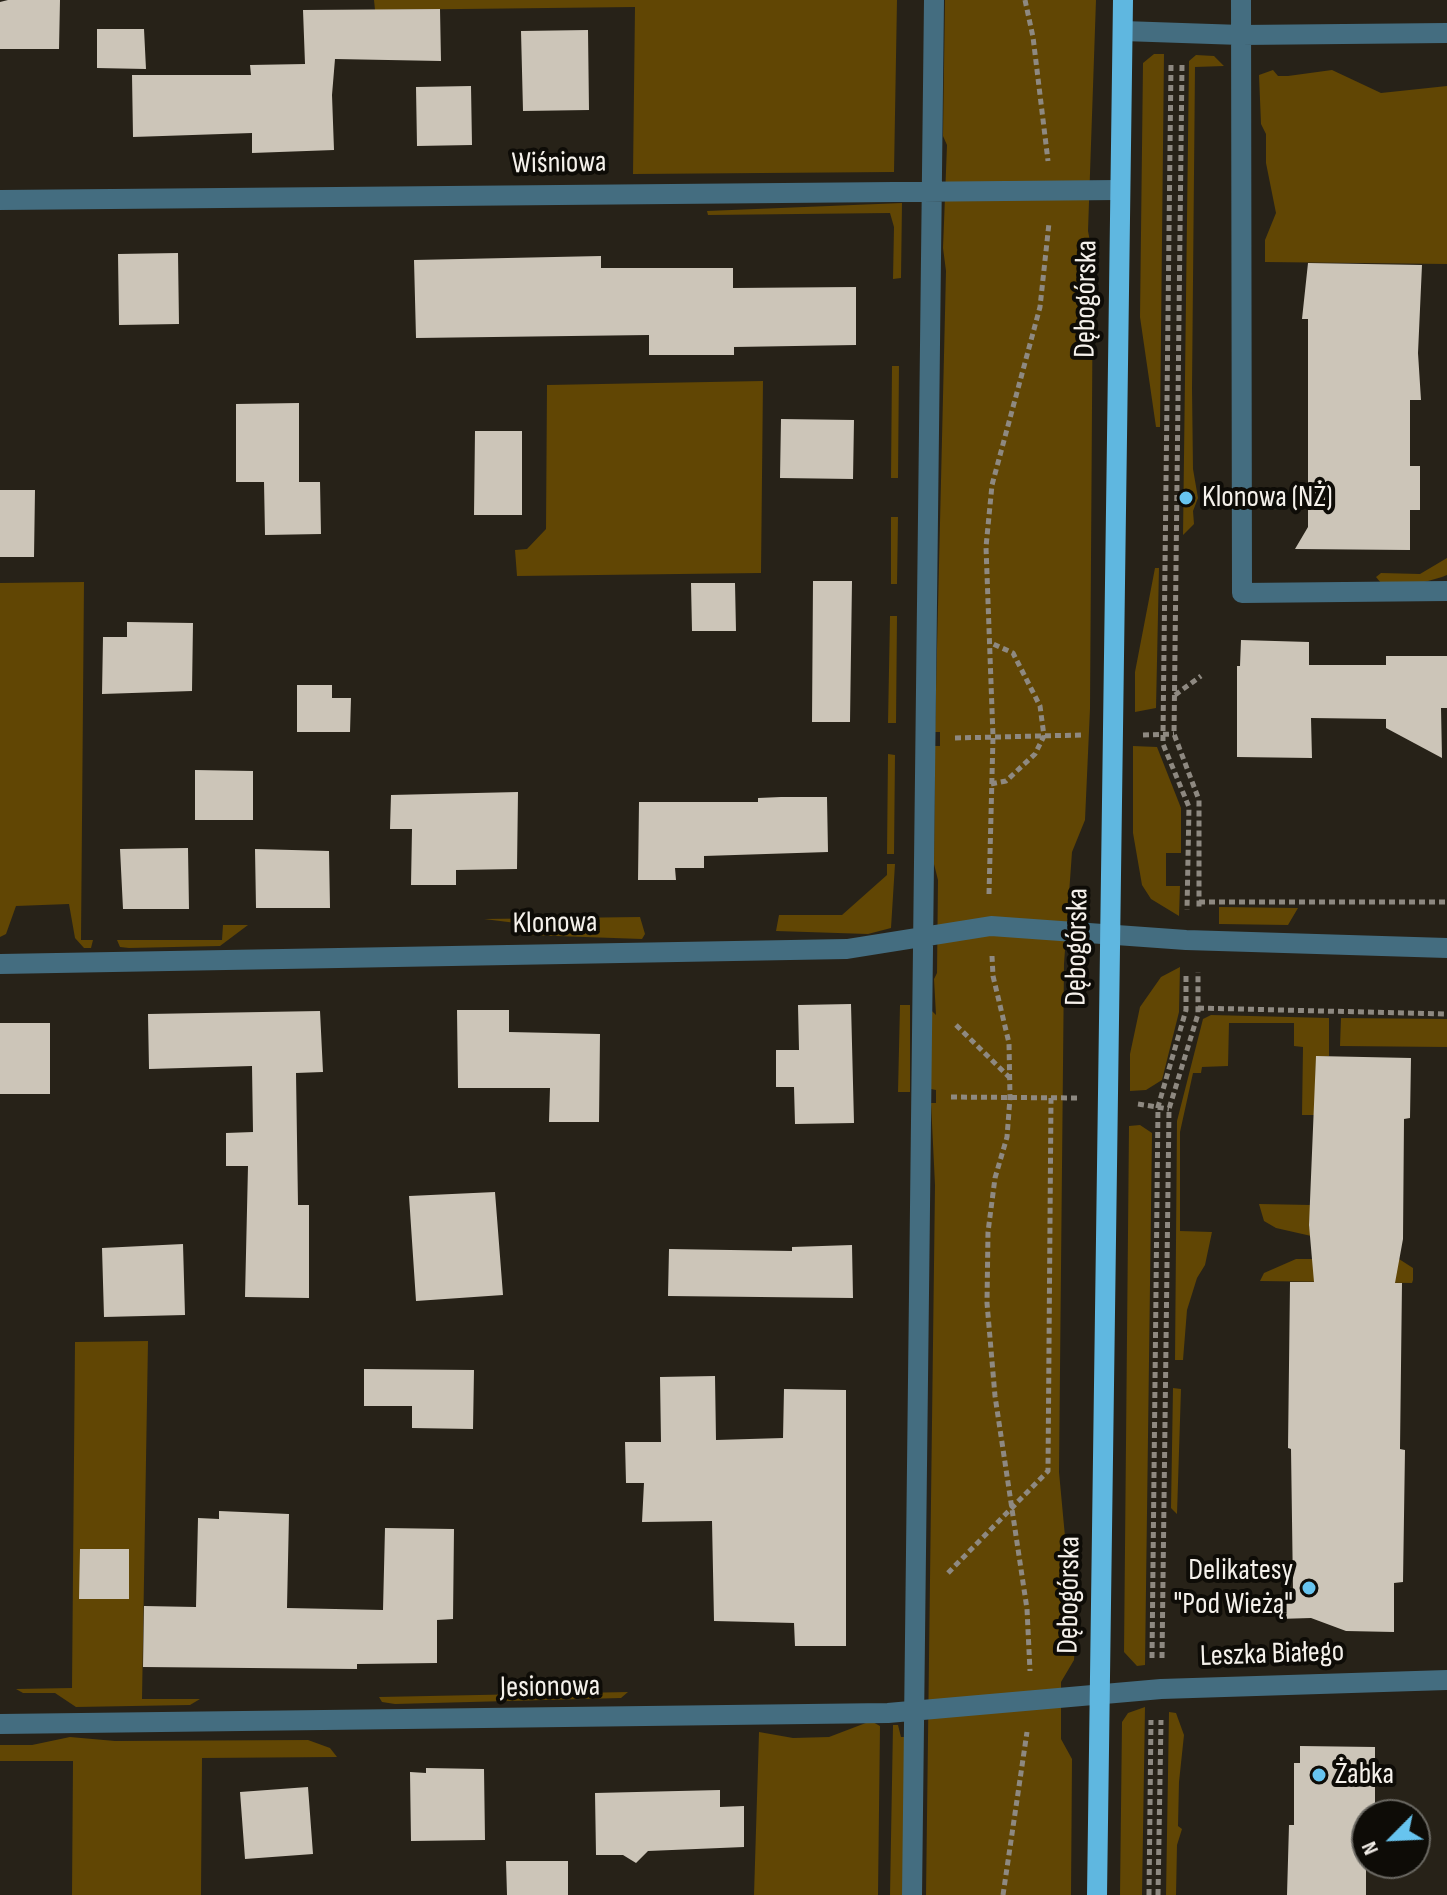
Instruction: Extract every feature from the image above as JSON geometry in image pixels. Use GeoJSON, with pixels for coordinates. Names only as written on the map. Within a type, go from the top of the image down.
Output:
{"type":"FeatureCollection","features":[{"type":"Feature","properties":{"kind":"main road","name":"Dębogórska"},"geometry":{"type":"LineString","coordinates":[[1097,1895],[1123,0]]}},
{"type":"Feature","properties":{"kind":"street"},"geometry":{"type":"LineString","coordinates":[[912,1895],[934,0]]}},
{"type":"Feature","properties":{"kind":"street"},"geometry":{"type":"LineString","coordinates":[[1241,0],[1242,593],[1447,591]]}},
{"type":"Feature","properties":{"kind":"street"},"geometry":{"type":"LineString","coordinates":[[1123,31],[1241,35],[1447,33]]}},
{"type":"Feature","properties":{"kind":"street","name":"Wiśniowa"},"geometry":{"type":"LineString","coordinates":[[0,200],[1118,190]]}},
{"type":"Feature","properties":{"kind":"street","name":"Klonowa"},"geometry":{"type":"LineString","coordinates":[[0,964],[847,949],[991,926],[1186,940],[1447,948]]}},
{"type":"Feature","properties":{"kind":"street","name":"Leszka Białego"},"geometry":{"type":"LineString","coordinates":[[1099,1694],[1447,1680]]}},
{"type":"Feature","properties":{"kind":"street","name":"Jesionowa"},"geometry":{"type":"LineString","coordinates":[[0,1724],[914,1711],[1099,1694]]}},
{"type":"Feature","properties":{"kind":"path"},"geometry":{"type":"LineString","coordinates":[[991,643],[1013,653],[1040,706],[1044,736],[1035,754],[1006,781],[991,784]]}},
{"type":"Feature","properties":{"kind":"path"},"geometry":{"type":"LineString","coordinates":[[1175,696],[1201,676]]}},
{"type":"Feature","properties":{"kind":"path"},"geometry":{"type":"LineString","coordinates":[[924,738],[1174,734]]}},
{"type":"Feature","properties":{"kind":"path"},"geometry":{"type":"LineString","coordinates":[[1199,902],[1447,902]]}},
{"type":"Feature","properties":{"kind":"path"},"geometry":{"type":"LineString","coordinates":[[1198,1008],[1447,1014]]}},
{"type":"Feature","properties":{"kind":"path"},"geometry":{"type":"LineString","coordinates":[[921,1096],[1106,1099],[1169,1109]]}},
{"type":"Feature","properties":{"kind":"path"},"geometry":{"type":"LineString","coordinates":[[915,1599],[925,1597],[1048,1471],[1051,1098]]}},
{"type":"Feature","properties":{"kind":"shaded area"},"geometry":{"type":"Polygon","coordinates":[[[374,0],[897,0],[894,172],[633,174],[635,7],[375,10],[374,0]]]}},
{"type":"Feature","properties":{"kind":"shaded area"},"geometry":{"type":"Polygon","coordinates":[[[945,0],[1096,0],[1088,231],[1093,257],[1090,709],[1085,820],[1072,852],[1064,964],[1059,1472],[1075,1644],[1074,1660],[1061,1682],[1061,1739],[1072,1759],[1071,1895],[926,1895],[935,1185],[931,1103],[936,1103],[936,1090],[931,1089],[931,1010],[936,1015],[934,979],[937,973],[938,880],[934,864],[935,746],[940,746],[940,732],[935,732],[946,271],[943,248],[947,145],[943,136],[945,0]]]}},
{"type":"Feature","properties":{"kind":"shaded area"},"geometry":{"type":"Polygon","coordinates":[[[1154,54],[1164,54],[1160,427],[1156,427],[1140,317],[1143,63],[1154,54]]]}},
{"type":"Feature","properties":{"kind":"shaded area"},"geometry":{"type":"Polygon","coordinates":[[[1196,55],[1214,56],[1224,66],[1195,67],[1192,388],[1193,469],[1198,498],[1193,511],[1194,524],[1183,535],[1189,61],[1196,55]]]}},
{"type":"Feature","properties":{"kind":"shaded area"},"geometry":{"type":"Polygon","coordinates":[[[1273,70],[1278,76],[1288,76],[1332,70],[1381,93],[1447,86],[1447,264],[1265,262],[1265,240],[1276,213],[1266,163],[1266,134],[1261,124],[1259,75],[1273,70]]]}},
{"type":"Feature","properties":{"kind":"shaded area"},"geometry":{"type":"Polygon","coordinates":[[[902,203],[901,278],[893,279],[894,227],[890,213],[708,215],[707,211],[902,203]]]}},
{"type":"Feature","properties":{"kind":"shaded area"},"geometry":{"type":"Polygon","coordinates":[[[892,366],[899,366],[898,478],[891,478],[892,366]]]}},
{"type":"Feature","properties":{"kind":"shaded area"},"geometry":{"type":"Polygon","coordinates":[[[763,381],[761,573],[517,576],[515,550],[527,549],[546,529],[547,385],[763,381]]]}},
{"type":"Feature","properties":{"kind":"shaded area"},"geometry":{"type":"Polygon","coordinates":[[[891,517],[898,517],[897,584],[891,584],[891,517]]]}},
{"type":"Feature","properties":{"kind":"shaded area"},"geometry":{"type":"Polygon","coordinates":[[[1447,558],[1447,575],[1421,583],[1381,583],[1376,577],[1381,573],[1420,574],[1447,558]]]}},
{"type":"Feature","properties":{"kind":"shaded area"},"geometry":{"type":"Polygon","coordinates":[[[1155,568],[1159,568],[1156,708],[1135,712],[1135,672],[1155,568]]]}},
{"type":"Feature","properties":{"kind":"shaded area"},"geometry":{"type":"Polygon","coordinates":[[[84,582],[81,940],[93,940],[91,948],[84,948],[75,938],[69,904],[16,906],[6,934],[0,937],[0,583],[84,582]]]}},
{"type":"Feature","properties":{"kind":"shaded area"},"geometry":{"type":"Polygon","coordinates":[[[890,616],[897,616],[896,723],[888,723],[890,616]]]}},
{"type":"Feature","properties":{"kind":"shaded area"},"geometry":{"type":"Polygon","coordinates":[[[1133,746],[1157,747],[1181,808],[1181,853],[1166,853],[1166,886],[1180,886],[1179,916],[1151,899],[1142,885],[1133,833],[1133,746]]]}},
{"type":"Feature","properties":{"kind":"shaded area"},"geometry":{"type":"Polygon","coordinates":[[[888,754],[895,755],[894,854],[887,854],[888,754]]]}},
{"type":"Feature","properties":{"kind":"shaded area"},"geometry":{"type":"Polygon","coordinates":[[[887,864],[895,864],[891,928],[868,934],[776,931],[779,915],[842,915],[887,875],[887,864]]]}},
{"type":"Feature","properties":{"kind":"shaded area"},"geometry":{"type":"Polygon","coordinates":[[[1219,907],[1298,908],[1288,925],[1219,924],[1219,907]]]}},
{"type":"Feature","properties":{"kind":"shaded area"},"geometry":{"type":"Polygon","coordinates":[[[640,917],[645,934],[642,939],[520,934],[516,923],[484,919],[640,917]]]}},
{"type":"Feature","properties":{"kind":"shaded area"},"geometry":{"type":"Polygon","coordinates":[[[223,925],[248,925],[220,946],[129,948],[120,947],[117,940],[222,940],[223,925]]]}},
{"type":"Feature","properties":{"kind":"shaded area"},"geometry":{"type":"Polygon","coordinates":[[[1180,967],[1179,1012],[1162,1080],[1146,1090],[1130,1091],[1130,1054],[1140,1007],[1161,977],[1180,967]]]}},
{"type":"Feature","properties":{"kind":"shaded area"},"geometry":{"type":"Polygon","coordinates":[[[900,1005],[910,1005],[910,1092],[898,1092],[900,1005]]]}},
{"type":"Feature","properties":{"kind":"shaded area"},"geometry":{"type":"Polygon","coordinates":[[[1211,1015],[1329,1018],[1329,1056],[1316,1057],[1315,1115],[1302,1115],[1303,1047],[1294,1046],[1294,1023],[1229,1023],[1228,1066],[1202,1067],[1201,1073],[1193,1073],[1180,1132],[1180,1231],[1212,1232],[1205,1265],[1197,1278],[1187,1310],[1183,1360],[1175,1360],[1177,1121],[1203,1019],[1211,1015]]]}},
{"type":"Feature","properties":{"kind":"shaded area"},"geometry":{"type":"Polygon","coordinates":[[[1341,1018],[1447,1019],[1447,1047],[1340,1046],[1341,1018]]]}},
{"type":"Feature","properties":{"kind":"shaded area"},"geometry":{"type":"Polygon","coordinates":[[[1140,1125],[1152,1133],[1145,1665],[1137,1666],[1124,1652],[1129,1126],[1140,1125]]]}},
{"type":"Feature","properties":{"kind":"shaded area"},"geometry":{"type":"Polygon","coordinates":[[[1259,1204],[1311,1205],[1309,1227],[1320,1238],[1276,1228],[1264,1221],[1259,1204]]]}},
{"type":"Feature","properties":{"kind":"shaded area"},"geometry":{"type":"Polygon","coordinates":[[[1296,1259],[1399,1259],[1413,1268],[1413,1280],[1412,1283],[1260,1281],[1264,1273],[1296,1259]]]}},
{"type":"Feature","properties":{"kind":"shaded area"},"geometry":{"type":"Polygon","coordinates":[[[148,1341],[142,1699],[200,1699],[190,1705],[76,1707],[55,1693],[23,1693],[16,1689],[72,1688],[75,1342],[148,1341]]]}},
{"type":"Feature","properties":{"kind":"shaded area"},"geometry":{"type":"Polygon","coordinates":[[[1173,1388],[1181,1389],[1177,1514],[1171,1508],[1173,1388]]]}},
{"type":"Feature","properties":{"kind":"shaded area"},"geometry":{"type":"Polygon","coordinates":[[[628,1692],[621,1698],[395,1704],[382,1702],[379,1697],[628,1692]]]}},
{"type":"Feature","properties":{"kind":"shaded area"},"geometry":{"type":"Polygon","coordinates":[[[1145,1707],[1142,1895],[1120,1895],[1122,1722],[1128,1713],[1145,1707]]]}},
{"type":"Feature","properties":{"kind":"shaded area"},"geometry":{"type":"Polygon","coordinates":[[[1169,1712],[1176,1713],[1184,1735],[1178,1826],[1182,1829],[1177,1845],[1176,1895],[1166,1895],[1169,1712]]]}},
{"type":"Feature","properties":{"kind":"shaded area"},"geometry":{"type":"Polygon","coordinates":[[[871,1721],[880,1726],[878,1895],[754,1895],[759,1732],[793,1738],[829,1737],[871,1721]]]}},
{"type":"Feature","properties":{"kind":"shaded area"},"geometry":{"type":"Polygon","coordinates":[[[893,1725],[898,1725],[901,1737],[905,1737],[904,1895],[890,1895],[893,1725]]]}},
{"type":"Feature","properties":{"kind":"shaded area"},"geometry":{"type":"Polygon","coordinates":[[[70,1737],[115,1741],[308,1740],[330,1748],[337,1757],[202,1758],[201,1895],[72,1895],[73,1761],[0,1761],[0,1745],[32,1745],[70,1737]]]}},
{"type":"Feature","properties":{"kind":"building"},"geometry":{"type":"Polygon","coordinates":[[[60,0],[59,49],[0,49],[0,2],[60,0]]]}},
{"type":"Feature","properties":{"kind":"building"},"geometry":{"type":"Polygon","coordinates":[[[440,9],[441,61],[335,59],[332,95],[334,150],[252,153],[252,133],[133,137],[132,75],[251,75],[250,65],[305,64],[303,10],[440,9]]]}},
{"type":"Feature","properties":{"kind":"building"},"geometry":{"type":"Polygon","coordinates":[[[97,29],[144,29],[146,69],[97,68],[97,29]]]}},
{"type":"Feature","properties":{"kind":"building"},"geometry":{"type":"Polygon","coordinates":[[[588,30],[589,110],[523,111],[521,31],[588,30]]]}},
{"type":"Feature","properties":{"kind":"building"},"geometry":{"type":"Polygon","coordinates":[[[471,86],[472,145],[417,146],[416,87],[471,86]]]}},
{"type":"Feature","properties":{"kind":"building"},"geometry":{"type":"Polygon","coordinates":[[[178,253],[179,324],[119,325],[118,254],[178,253]]]}},
{"type":"Feature","properties":{"kind":"building"},"geometry":{"type":"Polygon","coordinates":[[[601,256],[601,268],[733,268],[733,288],[856,287],[856,345],[734,347],[734,355],[649,355],[649,335],[416,338],[414,260],[601,256]]]}},
{"type":"Feature","properties":{"kind":"building"},"geometry":{"type":"Polygon","coordinates":[[[1308,263],[1422,265],[1418,353],[1421,400],[1410,400],[1410,466],[1420,466],[1420,510],[1410,510],[1410,550],[1295,549],[1308,527],[1308,319],[1302,319],[1308,263]]]}},
{"type":"Feature","properties":{"kind":"building"},"geometry":{"type":"Polygon","coordinates":[[[299,403],[299,482],[320,482],[321,534],[265,535],[264,482],[236,482],[236,404],[299,403]]]}},
{"type":"Feature","properties":{"kind":"building"},"geometry":{"type":"Polygon","coordinates":[[[781,419],[854,420],[853,479],[780,478],[781,419]]]}},
{"type":"Feature","properties":{"kind":"building"},"geometry":{"type":"Polygon","coordinates":[[[475,431],[522,431],[522,515],[474,515],[475,431]]]}},
{"type":"Feature","properties":{"kind":"building"},"geometry":{"type":"Polygon","coordinates":[[[0,490],[35,490],[34,557],[0,557],[0,490]]]}},
{"type":"Feature","properties":{"kind":"building"},"geometry":{"type":"Polygon","coordinates":[[[813,581],[852,581],[850,722],[812,722],[813,581]]]}},
{"type":"Feature","properties":{"kind":"building"},"geometry":{"type":"Polygon","coordinates":[[[691,583],[735,583],[736,631],[692,631],[691,583]]]}},
{"type":"Feature","properties":{"kind":"building"},"geometry":{"type":"Polygon","coordinates":[[[127,622],[193,623],[192,691],[102,694],[103,637],[127,637],[127,622]]]}},
{"type":"Feature","properties":{"kind":"building"},"geometry":{"type":"Polygon","coordinates":[[[1241,640],[1309,642],[1309,665],[1386,665],[1386,656],[1447,656],[1447,708],[1441,708],[1442,758],[1386,728],[1386,719],[1311,718],[1312,758],[1237,757],[1237,666],[1240,666],[1241,640]]]}},
{"type":"Feature","properties":{"kind":"building"},"geometry":{"type":"Polygon","coordinates":[[[297,685],[332,685],[332,698],[351,698],[350,732],[297,732],[297,685]]]}},
{"type":"Feature","properties":{"kind":"building"},"geometry":{"type":"Polygon","coordinates":[[[195,770],[253,771],[253,820],[195,820],[195,770]]]}},
{"type":"Feature","properties":{"kind":"building"},"geometry":{"type":"Polygon","coordinates":[[[518,792],[517,869],[456,870],[456,885],[411,885],[412,829],[390,829],[391,795],[518,792]]]}},
{"type":"Feature","properties":{"kind":"building"},"geometry":{"type":"Polygon","coordinates":[[[827,797],[828,852],[704,856],[704,868],[675,868],[676,880],[638,880],[639,802],[758,802],[758,798],[827,797]]]}},
{"type":"Feature","properties":{"kind":"building"},"geometry":{"type":"Polygon","coordinates":[[[188,848],[189,909],[123,909],[120,849],[188,848]]]}},
{"type":"Feature","properties":{"kind":"building"},"geometry":{"type":"Polygon","coordinates":[[[255,849],[329,851],[330,908],[256,908],[255,849]]]}},
{"type":"Feature","properties":{"kind":"building"},"geometry":{"type":"Polygon","coordinates":[[[851,1004],[854,1123],[795,1124],[794,1087],[776,1087],[776,1050],[799,1050],[798,1005],[851,1004]]]}},
{"type":"Feature","properties":{"kind":"building"},"geometry":{"type":"Polygon","coordinates":[[[457,1010],[509,1010],[509,1032],[600,1034],[599,1122],[549,1122],[550,1088],[458,1088],[457,1010]]]}},
{"type":"Feature","properties":{"kind":"building"},"geometry":{"type":"Polygon","coordinates":[[[320,1011],[323,1072],[296,1073],[298,1205],[309,1205],[309,1298],[245,1297],[248,1166],[226,1166],[226,1133],[253,1132],[252,1066],[149,1069],[148,1014],[320,1011]]]}},
{"type":"Feature","properties":{"kind":"building"},"geometry":{"type":"Polygon","coordinates":[[[0,1023],[50,1023],[50,1094],[0,1094],[0,1023]]]}},
{"type":"Feature","properties":{"kind":"building"},"geometry":{"type":"Polygon","coordinates":[[[1316,1056],[1411,1058],[1410,1118],[1404,1119],[1403,1239],[1395,1283],[1402,1283],[1400,1449],[1405,1450],[1403,1582],[1394,1583],[1394,1632],[1346,1631],[1311,1618],[1278,1619],[1293,1591],[1291,1449],[1288,1448],[1290,1282],[1314,1282],[1309,1225],[1316,1056]]]}},
{"type":"Feature","properties":{"kind":"building"},"geometry":{"type":"Polygon","coordinates":[[[495,1192],[503,1295],[416,1301],[409,1196],[495,1192]]]}},
{"type":"Feature","properties":{"kind":"building"},"geometry":{"type":"Polygon","coordinates":[[[183,1244],[185,1315],[104,1317],[102,1248],[183,1244]]]}},
{"type":"Feature","properties":{"kind":"building"},"geometry":{"type":"Polygon","coordinates":[[[852,1245],[853,1298],[668,1296],[669,1249],[792,1251],[792,1247],[852,1245]]]}},
{"type":"Feature","properties":{"kind":"building"},"geometry":{"type":"Polygon","coordinates":[[[364,1369],[474,1370],[473,1429],[412,1428],[412,1406],[364,1406],[364,1369]]]}},
{"type":"Feature","properties":{"kind":"building"},"geometry":{"type":"Polygon","coordinates":[[[715,1376],[716,1440],[783,1438],[784,1389],[846,1390],[846,1646],[795,1646],[794,1623],[714,1621],[712,1521],[642,1522],[644,1483],[626,1483],[625,1442],[661,1442],[660,1377],[715,1376]]]}},
{"type":"Feature","properties":{"kind":"building"},"geometry":{"type":"Polygon","coordinates":[[[219,1511],[289,1514],[287,1608],[383,1610],[385,1528],[454,1529],[453,1619],[437,1620],[437,1663],[357,1664],[357,1669],[143,1667],[144,1606],[196,1607],[198,1518],[219,1519],[219,1511]]]}},
{"type":"Feature","properties":{"kind":"building"},"geometry":{"type":"Polygon","coordinates":[[[80,1549],[129,1549],[129,1599],[79,1599],[80,1549]]]}},
{"type":"Feature","properties":{"kind":"building"},"geometry":{"type":"Polygon","coordinates":[[[1300,1746],[1375,1747],[1375,1799],[1351,1799],[1351,1879],[1366,1879],[1366,1895],[1287,1895],[1289,1825],[1294,1825],[1294,1763],[1300,1763],[1300,1746]]]}},
{"type":"Feature","properties":{"kind":"building"},"geometry":{"type":"Polygon","coordinates":[[[426,1768],[484,1769],[485,1840],[411,1841],[410,1772],[426,1773],[426,1768]]]}},
{"type":"Feature","properties":{"kind":"building"},"geometry":{"type":"Polygon","coordinates":[[[308,1787],[313,1854],[245,1859],[240,1792],[308,1787]]]}},
{"type":"Feature","properties":{"kind":"building"},"geometry":{"type":"Polygon","coordinates":[[[720,1790],[720,1807],[744,1806],[744,1847],[648,1851],[636,1863],[623,1855],[596,1855],[595,1793],[720,1790]]]}},
{"type":"Feature","properties":{"kind":"building"},"geometry":{"type":"Polygon","coordinates":[[[506,1861],[568,1861],[568,1895],[507,1895],[506,1861]]]}},
{"type":"Feature","properties":{"kind":"place","name":"Klonowa (NŻ)"},"geometry":{"type":"Point","coordinates":[1186,498]}},
{"type":"Feature","properties":{"kind":"place","name":"Delikatesy \"Pod Wieżą\""},"geometry":{"type":"Point","coordinates":[1309,1588]}},
{"type":"Feature","properties":{"kind":"place","name":"Żabka"},"geometry":{"type":"Point","coordinates":[1319,1775]}}]}
